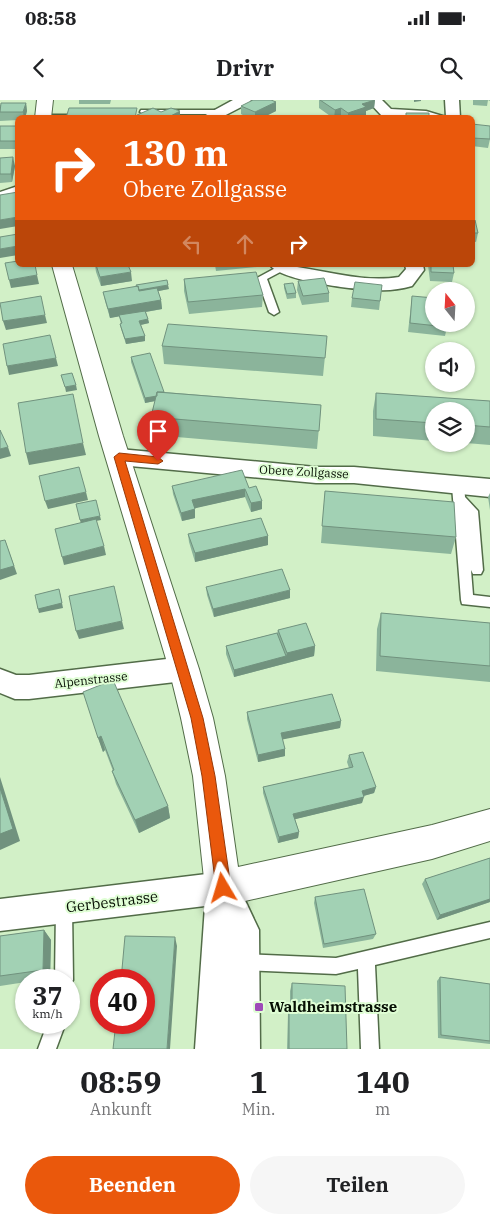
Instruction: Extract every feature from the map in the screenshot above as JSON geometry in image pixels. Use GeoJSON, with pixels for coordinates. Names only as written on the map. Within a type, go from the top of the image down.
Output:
{"type":"FeatureCollection","features":[{"type":"Feature","properties":{"kind":"street"},"geometry":{"type":"LineString","coordinates":[[44,115],[45,100]]}},
{"type":"Feature","properties":{"kind":"street"},"geometry":{"type":"LineString","coordinates":[[218,114],[244,100]]}},
{"type":"Feature","properties":{"kind":"street"},"geometry":{"type":"LineString","coordinates":[[374,100],[387,115],[426,115]]}},
{"type":"Feature","properties":{"kind":"street"},"geometry":{"type":"LineString","coordinates":[[452,100],[453,115]]}},
{"type":"Feature","properties":{"kind":"street"},"geometry":{"type":"LineString","coordinates":[[0,197],[15,192]]}},
{"type":"Feature","properties":{"kind":"street"},"geometry":{"type":"LineString","coordinates":[[63,267],[184,670],[197,718],[209,776],[223,888],[218,932],[213,1049]]}},
{"type":"Feature","properties":{"kind":"street"},"geometry":{"type":"LineString","coordinates":[[280,267],[303,275],[378,284],[405,282],[415,270],[414,267]]}},
{"type":"Feature","properties":{"kind":"street","name":"Obere Zollgasse"},"geometry":{"type":"LineString","coordinates":[[119,457],[333,475],[354,475],[459,492],[490,488]]}},
{"type":"Feature","properties":{"kind":"street","name":"Alpenstrasse"},"geometry":{"type":"LineString","coordinates":[[0,681],[14,686],[29,687],[184,670]]}},
{"type":"Feature","properties":{"kind":"street"},"geometry":{"type":"LineString","coordinates":[[223,888],[432,842],[490,825]]}},
{"type":"Feature","properties":{"kind":"street"},"geometry":{"type":"LineString","coordinates":[[223,888],[243,930],[242,1049]]}},
{"type":"Feature","properties":{"kind":"street","name":"Gerbestrasse"},"geometry":{"type":"LineString","coordinates":[[0,915],[223,888]]}},
{"type":"Feature","properties":{"kind":"lane"},"geometry":{"type":"LineString","coordinates":[[137,115],[146,111],[218,114]]}},
{"type":"Feature","properties":{"kind":"lane"},"geometry":{"type":"LineString","coordinates":[[274,312],[262,278],[280,267]]}},
{"type":"Feature","properties":{"kind":"lane"},"geometry":{"type":"LineString","coordinates":[[459,492],[472,511],[477,570]]}},
{"type":"Feature","properties":{"kind":"lane"},"geometry":{"type":"LineString","coordinates":[[459,492],[467,600],[490,602]]}},
{"type":"Feature","properties":{"kind":"lane"},"geometry":{"type":"LineString","coordinates":[[64,908],[64,969]]}},
{"type":"Feature","properties":{"kind":"lane"},"geometry":{"type":"LineString","coordinates":[[243,962],[336,966],[490,930]]}},
{"type":"Feature","properties":{"kind":"lane"},"geometry":{"type":"LineString","coordinates":[[366,959],[370,1049]]}},
{"type":"Feature","properties":{"kind":"lane"},"geometry":{"type":"LineString","coordinates":[[47,1049],[53,1034]]}},
{"type":"Feature","properties":{"kind":"building"},"geometry":{"type":"Polygon","coordinates":[[[253,100],[271,100],[276,102],[255,112],[241,106],[253,100]]]}},
{"type":"Feature","properties":{"kind":"building"},"geometry":{"type":"Polygon","coordinates":[[[320,100],[375,100],[362,104],[366,107],[348,113],[341,108],[335,110],[320,100]]]}},
{"type":"Feature","properties":{"kind":"building"},"geometry":{"type":"Polygon","coordinates":[[[1,103],[26,103],[23,112],[0,112],[1,103]]]}},
{"type":"Feature","properties":{"kind":"building"},"geometry":{"type":"Polygon","coordinates":[[[69,108],[137,108],[136,115],[67,115],[69,108]]]}},
{"type":"Feature","properties":{"kind":"building"},"geometry":{"type":"Polygon","coordinates":[[[153,108],[161,112],[171,108],[180,111],[173,115],[137,115],[153,108]]]}},
{"type":"Feature","properties":{"kind":"building"},"geometry":{"type":"Polygon","coordinates":[[[406,113],[429,113],[429,115],[406,115],[406,113]]]}},
{"type":"Feature","properties":{"kind":"building"},"geometry":{"type":"Polygon","coordinates":[[[475,124],[490,126],[490,139],[475,138],[475,124]]]}},
{"type":"Feature","properties":{"kind":"building"},"geometry":{"type":"Polygon","coordinates":[[[0,126],[15,126],[15,141],[0,141],[0,126]]]}},
{"type":"Feature","properties":{"kind":"building"},"geometry":{"type":"Polygon","coordinates":[[[13,157],[11,174],[0,174],[0,158],[13,157]]]}},
{"type":"Feature","properties":{"kind":"building"},"geometry":{"type":"Polygon","coordinates":[[[15,192],[15,218],[0,220],[0,195],[15,192]]]}},
{"type":"Feature","properties":{"kind":"building"},"geometry":{"type":"Polygon","coordinates":[[[475,220],[478,233],[475,233],[475,220]]]}},
{"type":"Feature","properties":{"kind":"building"},"geometry":{"type":"Polygon","coordinates":[[[15,234],[15,246],[0,249],[0,237],[15,234]]]}},
{"type":"Feature","properties":{"kind":"building"},"geometry":{"type":"Polygon","coordinates":[[[15,261],[15,267],[35,267],[37,275],[9,280],[5,263],[15,261]]]}},
{"type":"Feature","properties":{"kind":"building"},"geometry":{"type":"Polygon","coordinates":[[[97,267],[129,267],[131,272],[100,277],[97,267]]]}},
{"type":"Feature","properties":{"kind":"building"},"geometry":{"type":"Polygon","coordinates":[[[431,267],[453,267],[454,273],[431,272],[431,267]]]}},
{"type":"Feature","properties":{"kind":"building"},"geometry":{"type":"Polygon","coordinates":[[[256,272],[263,295],[188,302],[184,279],[256,272]]]}},
{"type":"Feature","properties":{"kind":"building"},"geometry":{"type":"Polygon","coordinates":[[[324,278],[329,293],[303,296],[298,281],[324,278]]]}},
{"type":"Feature","properties":{"kind":"building"},"geometry":{"type":"Polygon","coordinates":[[[167,280],[168,285],[139,290],[136,285],[167,280]]]}},
{"type":"Feature","properties":{"kind":"building"},"geometry":{"type":"Polygon","coordinates":[[[355,282],[382,285],[380,301],[352,298],[355,282]]]}},
{"type":"Feature","properties":{"kind":"building"},"geometry":{"type":"Polygon","coordinates":[[[293,283],[296,293],[287,294],[284,284],[293,283]]]}},
{"type":"Feature","properties":{"kind":"building"},"geometry":{"type":"Polygon","coordinates":[[[138,286],[139,291],[157,288],[161,300],[108,309],[103,292],[138,286]]]}},
{"type":"Feature","properties":{"kind":"building"},"geometry":{"type":"Polygon","coordinates":[[[41,296],[45,315],[3,321],[0,303],[41,296]]]}},
{"type":"Feature","properties":{"kind":"building"},"geometry":{"type":"Polygon","coordinates":[[[412,296],[425,297],[425,325],[410,323],[412,296]]]}},
{"type":"Feature","properties":{"kind":"building"},"geometry":{"type":"Polygon","coordinates":[[[145,311],[148,319],[139,321],[145,336],[125,339],[119,315],[145,311]]]}},
{"type":"Feature","properties":{"kind":"building"},"geometry":{"type":"Polygon","coordinates":[[[168,324],[327,336],[325,358],[162,346],[168,324]]]}},
{"type":"Feature","properties":{"kind":"building"},"geometry":{"type":"Polygon","coordinates":[[[50,335],[56,358],[7,366],[3,344],[50,335]]]}},
{"type":"Feature","properties":{"kind":"building"},"geometry":{"type":"Polygon","coordinates":[[[150,353],[164,392],[157,392],[157,396],[145,398],[131,357],[150,353]]]}},
{"type":"Feature","properties":{"kind":"building"},"geometry":{"type":"Polygon","coordinates":[[[72,373],[76,385],[65,387],[61,375],[72,373]]]}},
{"type":"Feature","properties":{"kind":"building"},"geometry":{"type":"Polygon","coordinates":[[[157,392],[321,405],[319,431],[151,417],[157,392]]]}},
{"type":"Feature","properties":{"kind":"building"},"geometry":{"type":"Polygon","coordinates":[[[376,393],[490,401],[490,427],[475,426],[475,402],[425,402],[425,422],[376,419],[376,393]]]}},
{"type":"Feature","properties":{"kind":"building"},"geometry":{"type":"Polygon","coordinates":[[[73,394],[83,443],[26,453],[18,403],[73,394]]]}},
{"type":"Feature","properties":{"kind":"building"},"geometry":{"type":"Polygon","coordinates":[[[0,430],[8,447],[0,449],[0,430]]]}},
{"type":"Feature","properties":{"kind":"building"},"geometry":{"type":"Polygon","coordinates":[[[79,467],[86,492],[45,501],[39,476],[79,467]]]}},
{"type":"Feature","properties":{"kind":"building"},"geometry":{"type":"Polygon","coordinates":[[[242,470],[249,488],[256,486],[262,501],[251,503],[245,489],[192,500],[195,509],[181,513],[172,486],[242,470]]]}},
{"type":"Feature","properties":{"kind":"building"},"geometry":{"type":"Polygon","coordinates":[[[325,491],[454,502],[456,537],[322,526],[325,491]]]}},
{"type":"Feature","properties":{"kind":"building"},"geometry":{"type":"Polygon","coordinates":[[[96,500],[100,516],[80,520],[76,504],[96,500]]]}},
{"type":"Feature","properties":{"kind":"building"},"geometry":{"type":"Polygon","coordinates":[[[261,518],[268,536],[195,553],[188,534],[261,518]]]}},
{"type":"Feature","properties":{"kind":"building"},"geometry":{"type":"Polygon","coordinates":[[[96,519],[104,546],[62,557],[55,529],[96,519]]]}},
{"type":"Feature","properties":{"kind":"building"},"geometry":{"type":"Polygon","coordinates":[[[5,540],[14,566],[0,570],[0,541],[5,540]]]}},
{"type":"Feature","properties":{"kind":"building"},"geometry":{"type":"Polygon","coordinates":[[[282,569],[290,590],[213,609],[206,587],[282,569]]]}},
{"type":"Feature","properties":{"kind":"building"},"geometry":{"type":"Polygon","coordinates":[[[114,586],[122,621],[76,631],[69,596],[114,586]]]}},
{"type":"Feature","properties":{"kind":"building"},"geometry":{"type":"Polygon","coordinates":[[[59,589],[62,603],[38,609],[35,595],[59,589]]]}},
{"type":"Feature","properties":{"kind":"building"},"geometry":{"type":"Polygon","coordinates":[[[381,613],[490,623],[490,666],[380,656],[381,613]]]}},
{"type":"Feature","properties":{"kind":"building"},"geometry":{"type":"Polygon","coordinates":[[[306,623],[315,646],[287,653],[278,630],[306,623]]]}},
{"type":"Feature","properties":{"kind":"building"},"geometry":{"type":"Polygon","coordinates":[[[277,633],[286,656],[234,670],[226,646],[277,633]]]}},
{"type":"Feature","properties":{"kind":"building"},"geometry":{"type":"Polygon","coordinates":[[[113,680],[168,806],[135,820],[112,771],[114,770],[101,736],[98,738],[83,692],[113,680]]]}},
{"type":"Feature","properties":{"kind":"building"},"geometry":{"type":"Polygon","coordinates":[[[332,694],[341,721],[281,733],[285,749],[258,755],[247,712],[332,694]]]}},
{"type":"Feature","properties":{"kind":"building"},"geometry":{"type":"Polygon","coordinates":[[[363,752],[376,787],[362,791],[364,797],[293,814],[299,832],[279,837],[263,787],[353,767],[349,755],[363,752]]]}},
{"type":"Feature","properties":{"kind":"building"},"geometry":{"type":"Polygon","coordinates":[[[0,788],[13,829],[0,834],[0,788]]]}},
{"type":"Feature","properties":{"kind":"building"},"geometry":{"type":"Polygon","coordinates":[[[490,858],[490,899],[440,915],[425,879],[490,858]]]}},
{"type":"Feature","properties":{"kind":"building"},"geometry":{"type":"Polygon","coordinates":[[[364,889],[376,934],[324,944],[315,897],[364,889]]]}},
{"type":"Feature","properties":{"kind":"building"},"geometry":{"type":"Polygon","coordinates":[[[44,930],[43,969],[15,969],[15,974],[0,976],[0,936],[44,930]]]}},
{"type":"Feature","properties":{"kind":"building"},"geometry":{"type":"Polygon","coordinates":[[[125,936],[175,937],[167,1049],[113,1049],[115,1034],[155,1034],[155,969],[122,969],[125,936]]]}},
{"type":"Feature","properties":{"kind":"building"},"geometry":{"type":"Polygon","coordinates":[[[440,977],[490,984],[490,1041],[441,1035],[440,977]]]}},
{"type":"Feature","properties":{"kind":"building"},"geometry":{"type":"Polygon","coordinates":[[[292,983],[345,986],[347,1049],[289,1049],[289,1007],[292,1006],[292,983]]]}},
{"type":"Feature","properties":{"kind":"place","name":"Waldheimstrasse"},"geometry":{"type":"Point","coordinates":[259,1007]}},
{"type":"Feature","properties":{"kind":"route"},"geometry":{"type":"LineString","coordinates":[[158,461],[119,457],[197,718],[209,776],[223,888]]}}]}
